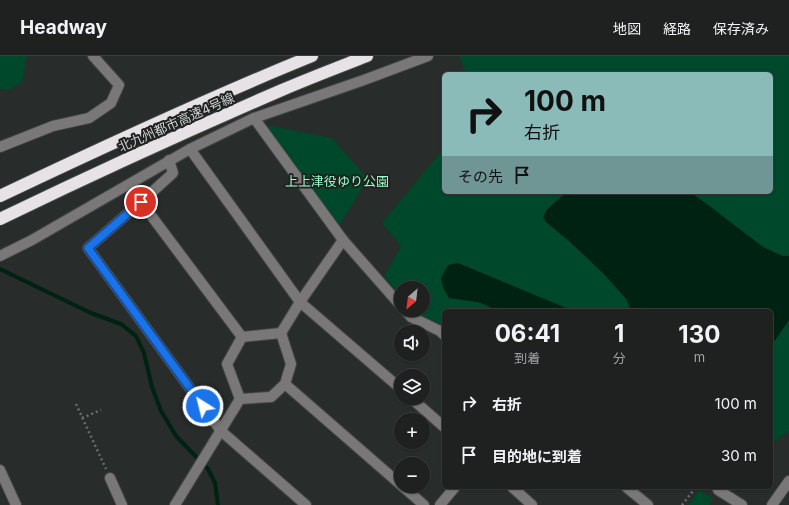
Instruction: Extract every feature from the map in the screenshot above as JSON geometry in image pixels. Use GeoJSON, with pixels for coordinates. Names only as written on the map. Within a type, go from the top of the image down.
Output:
{"type":"FeatureCollection","features":[{"type":"Feature","properties":{"kind":"highway","name":"北九州都市高速4号線"},"geometry":{"type":"LineString","coordinates":[[0,196],[162,121],[272,72],[312,56]]}},
{"type":"Feature","properties":{"kind":"highway","name":"北九州都市高速4号線"},"geometry":{"type":"LineString","coordinates":[[0,219],[179,135],[367,56]]}},
{"type":"Feature","properties":{"kind":"street"},"geometry":{"type":"LineString","coordinates":[[0,147],[53,126],[90,118],[111,103],[119,85],[93,56]]}},
{"type":"Feature","properties":{"kind":"street"},"geometry":{"type":"LineString","coordinates":[[0,256],[32,240],[169,160],[254,118],[428,56]]}},
{"type":"Feature","properties":{"kind":"street"},"geometry":{"type":"LineString","coordinates":[[254,118],[343,240],[394,298]]}},
{"type":"Feature","properties":{"kind":"street"},"geometry":{"type":"LineString","coordinates":[[190,149],[300,302],[394,383]]}},
{"type":"Feature","properties":{"kind":"street"},"geometry":{"type":"LineString","coordinates":[[169,160],[172,173],[88,248],[221,431],[306,505]]}},
{"type":"Feature","properties":{"kind":"street"},"geometry":{"type":"LineString","coordinates":[[141,202],[242,337]]}},
{"type":"Feature","properties":{"kind":"street"},"geometry":{"type":"LineString","coordinates":[[281,333],[300,302],[343,240]]}},
{"type":"Feature","properties":{"kind":"street"},"geometry":{"type":"LineString","coordinates":[[410,317],[442,333]]}},
{"type":"Feature","properties":{"kind":"street"},"geometry":{"type":"LineString","coordinates":[[242,337],[281,333]]}},
{"type":"Feature","properties":{"kind":"street"},"geometry":{"type":"LineString","coordinates":[[240,399],[271,397],[285,384],[292,364],[281,333]]}},
{"type":"Feature","properties":{"kind":"street"},"geometry":{"type":"LineString","coordinates":[[175,505],[240,399],[228,364],[242,337]]}},
{"type":"Feature","properties":{"kind":"street"},"geometry":{"type":"LineString","coordinates":[[285,384],[394,478]]}},
{"type":"Feature","properties":{"kind":"street"},"geometry":{"type":"LineString","coordinates":[[419,405],[442,425]]}},
{"type":"Feature","properties":{"kind":"street"},"geometry":{"type":"LineString","coordinates":[[0,470],[16,505]]}},
{"type":"Feature","properties":{"kind":"street"},"geometry":{"type":"LineString","coordinates":[[110,478],[122,505]]}},
{"type":"Feature","properties":{"kind":"street"},"geometry":{"type":"LineString","coordinates":[[772,505],[789,481]]}},
{"type":"Feature","properties":{"kind":"street"},"geometry":{"type":"LineString","coordinates":[[440,505],[453,489]]}},
{"type":"Feature","properties":{"kind":"street"},"geometry":{"type":"LineString","coordinates":[[514,489],[532,505]]}},
{"type":"Feature","properties":{"kind":"street"},"geometry":{"type":"LineString","coordinates":[[628,489],[648,505]]}},
{"type":"Feature","properties":{"kind":"street"},"geometry":{"type":"LineString","coordinates":[[718,490],[742,505]]}},
{"type":"Feature","properties":{"kind":"street"},"geometry":{"type":"LineString","coordinates":[[411,493],[424,505]]}},
{"type":"Feature","properties":{"kind":"path"},"geometry":{"type":"LineString","coordinates":[[76,404],[110,478]]}},
{"type":"Feature","properties":{"kind":"path"},"geometry":{"type":"LineString","coordinates":[[82,418],[101,410]]}},
{"type":"Feature","properties":{"kind":"path"},"geometry":{"type":"LineString","coordinates":[[682,505],[694,489]]}},
{"type":"Feature","properties":{"kind":"green space"},"geometry":{"type":"Polygon","coordinates":[[[0,56],[27,56],[22,83],[8,90],[0,89],[0,56]]]}},
{"type":"Feature","properties":{"kind":"green space"},"geometry":{"type":"Polygon","coordinates":[[[459,56],[789,56],[789,256],[773,252],[765,248],[693,194],[773,194],[773,72],[465,72],[459,56]]]}},
{"type":"Feature","properties":{"kind":"green space","name":"上上津役ゆり公園"},"geometry":{"type":"Polygon","coordinates":[[[266,125],[332,138],[368,179],[339,226],[266,125]]]}},
{"type":"Feature","properties":{"kind":"green space"},"geometry":{"type":"Polygon","coordinates":[[[442,150],[442,194],[564,194],[546,209],[546,222],[569,241],[604,274],[627,300],[630,309],[568,309],[458,263],[449,298],[478,302],[493,309],[442,309],[442,325],[424,317],[430,317],[430,281],[394,281],[394,288],[384,276],[401,246],[382,223],[442,150]]]}},
{"type":"Feature","properties":{"kind":"green space"},"geometry":{"type":"Polygon","coordinates":[[[789,320],[789,431],[773,443],[773,343],[789,320]]]}},
{"type":"Feature","properties":{"kind":"green space"},"geometry":{"type":"Polygon","coordinates":[[[699,490],[713,499],[709,505],[688,505],[699,490]]]}},
{"type":"Feature","properties":{"kind":"shaded area"},"geometry":{"type":"Polygon","coordinates":[[[564,194],[693,194],[763,247],[782,256],[789,256],[789,320],[773,343],[773,309],[630,309],[627,300],[604,274],[569,241],[546,222],[543,217],[550,207],[564,194]]]}},
{"type":"Feature","properties":{"kind":"shaded area"},"geometry":{"type":"Polygon","coordinates":[[[458,263],[568,309],[493,309],[478,302],[449,298],[443,287],[441,278],[448,265],[458,263]]]}},
{"type":"Feature","properties":{"kind":"waterway"},"geometry":{"type":"LineString","coordinates":[[0,269],[91,313],[121,324],[136,336],[144,353],[152,387],[161,411],[176,436],[208,469],[215,483],[218,505]]}},
{"type":"Feature","properties":{"kind":"route"},"geometry":{"type":"LineString","coordinates":[[141,202],[88,248],[203,406]]}}]}
